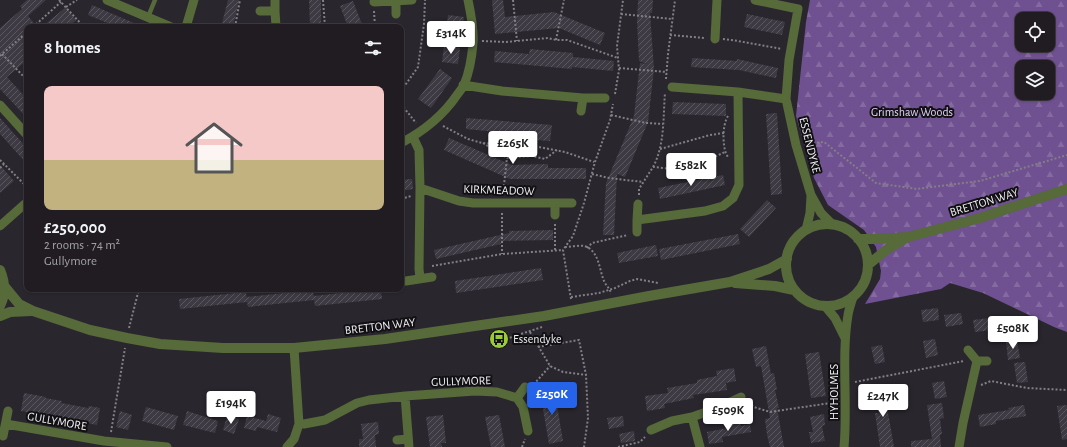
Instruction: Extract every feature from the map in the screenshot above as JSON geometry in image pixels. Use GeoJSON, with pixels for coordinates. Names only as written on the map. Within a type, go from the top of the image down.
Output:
{"type":"FeatureCollection","features":[{"type":"Feature","properties":{"kind":"street"},"geometry":{"type":"LineString","coordinates":[[107,0],[164,24]]}},
{"type":"Feature","properties":{"kind":"street"},"geometry":{"type":"LineString","coordinates":[[187,24],[194,0]]}},
{"type":"Feature","properties":{"kind":"street"},"geometry":{"type":"LineString","coordinates":[[275,0],[276,24]]}},
{"type":"Feature","properties":{"kind":"street"},"geometry":{"type":"LineString","coordinates":[[374,2],[412,0]]}},
{"type":"Feature","properties":{"kind":"street"},"geometry":{"type":"LineString","coordinates":[[404,142],[437,120],[464,86],[472,57],[473,41],[468,0]]}},
{"type":"Feature","properties":{"kind":"street"},"geometry":{"type":"LineString","coordinates":[[714,39],[717,0]]}},
{"type":"Feature","properties":{"kind":"street","name":"ESSENDYKE"},"geometry":{"type":"LineString","coordinates":[[755,0],[799,4],[790,51],[786,99],[796,145],[811,196],[821,213],[832,224]]}},
{"type":"Feature","properties":{"kind":"street"},"geometry":{"type":"LineString","coordinates":[[396,1],[396,14]]}},
{"type":"Feature","properties":{"kind":"street"},"geometry":{"type":"LineString","coordinates":[[260,11],[275,11]]}},
{"type":"Feature","properties":{"kind":"street"},"geometry":{"type":"LineString","coordinates":[[464,86],[502,91],[609,99]]}},
{"type":"Feature","properties":{"kind":"street"},"geometry":{"type":"LineString","coordinates":[[669,86],[738,92],[786,99]]}},
{"type":"Feature","properties":{"kind":"street"},"geometry":{"type":"LineString","coordinates":[[637,220],[705,211],[723,206],[733,198],[739,185],[738,92]]}},
{"type":"Feature","properties":{"kind":"street"},"geometry":{"type":"LineString","coordinates":[[581,111],[583,98]]}},
{"type":"Feature","properties":{"kind":"street"},"geometry":{"type":"LineString","coordinates":[[0,106],[24,132]]}},
{"type":"Feature","properties":{"kind":"street"},"geometry":{"type":"LineString","coordinates":[[413,137],[419,150],[419,274]]}},
{"type":"Feature","properties":{"kind":"street","name":"KIRKMEADOW"},"geometry":{"type":"LineString","coordinates":[[420,188],[459,201],[473,203],[572,204]]}},
{"type":"Feature","properties":{"kind":"street","name":"BRETTON WAY"},"geometry":{"type":"LineString","coordinates":[[858,238],[878,239],[908,237],[980,218],[1067,189]]}},
{"type":"Feature","properties":{"kind":"street","name":"ESSENDYKE"},"geometry":{"type":"LineString","coordinates":[[806,230],[810,213],[811,196]]}},
{"type":"Feature","properties":{"kind":"street"},"geometry":{"type":"LineString","coordinates":[[555,203],[555,215]]}},
{"type":"Feature","properties":{"kind":"street"},"geometry":{"type":"LineString","coordinates":[[636,232],[638,204]]}},
{"type":"Feature","properties":{"kind":"street"},"geometry":{"type":"LineString","coordinates":[[0,226],[24,205]]}},
{"type":"Feature","properties":{"kind":"street"},"geometry":{"type":"LineString","coordinates":[[832,224],[851,232],[864,246],[868,265],[866,277],[861,288],[853,297],[844,303],[835,306],[814,304],[803,298],[794,290],[786,270],[787,259],[790,247],[797,237],[806,230],[819,225],[832,224]]}},
{"type":"Feature","properties":{"kind":"street","name":"BRETTON WAY"},"geometry":{"type":"LineString","coordinates":[[868,265],[886,250],[908,237]]}},
{"type":"Feature","properties":{"kind":"street","name":"BRETTON WAY"},"geometry":{"type":"LineString","coordinates":[[5,288],[19,304],[33,312],[90,330],[126,338],[160,344],[223,348],[294,348],[385,339],[544,316],[730,282],[769,269],[787,259]]}},
{"type":"Feature","properties":{"kind":"street"},"geometry":{"type":"LineString","coordinates":[[0,270],[5,288],[3,300],[0,306]]}},
{"type":"Feature","properties":{"kind":"street"},"geometry":{"type":"LineString","coordinates":[[406,281],[419,274],[432,277]]}},
{"type":"Feature","properties":{"kind":"street","name":"BRETTON WAY"},"geometry":{"type":"LineString","coordinates":[[730,282],[775,286],[794,290]]}},
{"type":"Feature","properties":{"kind":"street","name":"HYHOLMES"},"geometry":{"type":"LineString","coordinates":[[844,447],[846,430],[845,338],[848,314],[853,297]]}},
{"type":"Feature","properties":{"kind":"street","name":"HYHOLMES"},"geometry":{"type":"LineString","coordinates":[[825,306],[835,318],[845,338]]}},
{"type":"Feature","properties":{"kind":"street","name":"BRETTON WAY"},"geometry":{"type":"LineString","coordinates":[[0,316],[18,311],[33,312]]}},
{"type":"Feature","properties":{"kind":"street"},"geometry":{"type":"LineString","coordinates":[[287,447],[294,439],[299,424],[294,348]]}},
{"type":"Feature","properties":{"kind":"street"},"geometry":{"type":"LineString","coordinates":[[968,350],[976,360],[987,361]]}},
{"type":"Feature","properties":{"kind":"street"},"geometry":{"type":"LineString","coordinates":[[959,447],[976,360]]}},
{"type":"Feature","properties":{"kind":"street"},"geometry":{"type":"LineString","coordinates":[[525,387],[517,398],[523,407],[528,431]]}},
{"type":"Feature","properties":{"kind":"street","name":"GULLYMORE"},"geometry":{"type":"LineString","coordinates":[[299,424],[325,420],[357,403],[369,400],[405,396],[482,392],[497,392],[517,398]]}},
{"type":"Feature","properties":{"kind":"street"},"geometry":{"type":"LineString","coordinates":[[397,440],[409,443],[405,396]]}},
{"type":"Feature","properties":{"kind":"street"},"geometry":{"type":"LineString","coordinates":[[651,430],[672,421],[692,417],[715,409],[740,397]]}},
{"type":"Feature","properties":{"kind":"street"},"geometry":{"type":"LineString","coordinates":[[3,436],[8,411]]}},
{"type":"Feature","properties":{"kind":"street"},"geometry":{"type":"LineString","coordinates":[[692,417],[700,447]]}},
{"type":"Feature","properties":{"kind":"street","name":"GULLYMORE"},"geometry":{"type":"LineString","coordinates":[[6,424],[105,443],[167,447]]}},
{"type":"Feature","properties":{"kind":"lane"},"geometry":{"type":"LineString","coordinates":[[148,17],[155,0]]}},
{"type":"Feature","properties":{"kind":"path"},"geometry":{"type":"LineString","coordinates":[[66,7],[76,0]]}},
{"type":"Feature","properties":{"kind":"path"},"geometry":{"type":"LineString","coordinates":[[236,24],[240,0]]}},
{"type":"Feature","properties":{"kind":"path"},"geometry":{"type":"LineString","coordinates":[[323,0],[326,24]]}},
{"type":"Feature","properties":{"kind":"path"},"geometry":{"type":"LineString","coordinates":[[404,87],[418,66],[424,24],[425,0]]}},
{"type":"Feature","properties":{"kind":"path"},"geometry":{"type":"LineString","coordinates":[[513,0],[517,41]]}},
{"type":"Feature","properties":{"kind":"path"},"geometry":{"type":"LineString","coordinates":[[556,40],[564,0]]}},
{"type":"Feature","properties":{"kind":"path"},"geometry":{"type":"LineString","coordinates":[[614,94],[619,68],[616,46],[623,0]]}},
{"type":"Feature","properties":{"kind":"path"},"geometry":{"type":"LineString","coordinates":[[638,204],[639,189],[657,160],[660,149],[665,93],[669,86],[667,72],[674,0]]}},
{"type":"Feature","properties":{"kind":"path"},"geometry":{"type":"LineString","coordinates":[[36,24],[60,1],[81,24]]}},
{"type":"Feature","properties":{"kind":"path"},"geometry":{"type":"LineString","coordinates":[[374,2],[375,24]]}},
{"type":"Feature","properties":{"kind":"path"},"geometry":{"type":"LineString","coordinates":[[621,14],[672,19]]}},
{"type":"Feature","properties":{"kind":"path"},"geometry":{"type":"LineString","coordinates":[[24,35],[1,55],[24,77]]}},
{"type":"Feature","properties":{"kind":"path"},"geometry":{"type":"LineString","coordinates":[[670,35],[738,41],[790,51]]}},
{"type":"Feature","properties":{"kind":"path"},"geometry":{"type":"LineString","coordinates":[[473,41],[506,42],[548,38],[567,40],[618,58]]}},
{"type":"Feature","properties":{"kind":"path"},"geometry":{"type":"LineString","coordinates":[[619,68],[667,72]]}},
{"type":"Feature","properties":{"kind":"path"},"geometry":{"type":"LineString","coordinates":[[609,99],[611,115],[573,236],[563,250],[571,298],[599,293],[637,279],[669,285],[674,292]]}},
{"type":"Feature","properties":{"kind":"path"},"geometry":{"type":"LineString","coordinates":[[404,108],[422,130]]}},
{"type":"Feature","properties":{"kind":"path"},"geometry":{"type":"LineString","coordinates":[[611,115],[646,123],[663,124]]}},
{"type":"Feature","properties":{"kind":"path"},"geometry":{"type":"LineString","coordinates":[[437,120],[441,126],[459,133],[468,139],[482,143],[539,147],[557,150],[595,162]]}},
{"type":"Feature","properties":{"kind":"path"},"geometry":{"type":"LineString","coordinates":[[660,149],[710,135],[724,133]]}},
{"type":"Feature","properties":{"kind":"path"},"geometry":{"type":"LineString","coordinates":[[796,145],[824,142],[876,183],[917,189],[980,181],[1067,155]]}},
{"type":"Feature","properties":{"kind":"path"},"geometry":{"type":"LineString","coordinates":[[482,143],[507,158],[532,156],[546,159],[557,150]]}},
{"type":"Feature","properties":{"kind":"path"},"geometry":{"type":"LineString","coordinates":[[653,167],[667,168],[691,165],[703,162],[725,152]]}},
{"type":"Feature","properties":{"kind":"path"},"geometry":{"type":"LineString","coordinates":[[502,254],[502,203],[507,158]]}},
{"type":"Feature","properties":{"kind":"path"},"geometry":{"type":"LineString","coordinates":[[0,160],[24,184]]}},
{"type":"Feature","properties":{"kind":"path"},"geometry":{"type":"LineString","coordinates":[[0,168],[4,164]]}},
{"type":"Feature","properties":{"kind":"path"},"geometry":{"type":"LineString","coordinates":[[592,174],[609,178],[643,182]]}},
{"type":"Feature","properties":{"kind":"path"},"geometry":{"type":"LineString","coordinates":[[555,215],[555,251]]}},
{"type":"Feature","properties":{"kind":"path"},"geometry":{"type":"LineString","coordinates":[[587,248],[592,243],[621,237],[636,232]]}},
{"type":"Feature","properties":{"kind":"path"},"geometry":{"type":"LineString","coordinates":[[565,247],[584,246],[590,250],[597,258],[604,281],[610,289]]}},
{"type":"Feature","properties":{"kind":"path"},"geometry":{"type":"LineString","coordinates":[[419,274],[502,254],[563,250]]}},
{"type":"Feature","properties":{"kind":"path"},"geometry":{"type":"LineString","coordinates":[[105,443],[126,338],[138,292]]}},
{"type":"Feature","properties":{"kind":"path"},"geometry":{"type":"LineString","coordinates":[[506,340],[544,327]]}},
{"type":"Feature","properties":{"kind":"path"},"geometry":{"type":"LineString","coordinates":[[530,332],[550,366],[563,372],[586,375]]}},
{"type":"Feature","properties":{"kind":"path"},"geometry":{"type":"LineString","coordinates":[[538,347],[579,340],[586,375],[588,418],[584,447]]}},
{"type":"Feature","properties":{"kind":"path"},"geometry":{"type":"LineString","coordinates":[[846,383],[976,360]]}},
{"type":"Feature","properties":{"kind":"path"},"geometry":{"type":"LineString","coordinates":[[525,387],[535,383],[550,366]]}},
{"type":"Feature","properties":{"kind":"path"},"geometry":{"type":"LineString","coordinates":[[973,381],[980,385],[991,381],[1027,388],[1067,390]]}},
{"type":"Feature","properties":{"kind":"path"},"geometry":{"type":"LineString","coordinates":[[740,397],[754,407],[770,412],[785,411],[846,400]]}},
{"type":"Feature","properties":{"kind":"path"},"geometry":{"type":"LineString","coordinates":[[618,447],[640,442],[651,430]]}},
{"type":"Feature","properties":{"kind":"green space","name":"Grimshaw Woods"},"geometry":{"type":"Polygon","coordinates":[[[810,0],[1067,0],[1067,332],[983,293],[950,283],[941,289],[865,304],[880,279],[881,271],[876,247],[864,230],[828,205],[814,178],[796,116],[806,22],[810,0]]]}},
{"type":"Feature","properties":{"kind":"building"},"geometry":{"type":"Polygon","coordinates":[[[27,0],[46,0],[28,16],[35,24],[24,24],[24,63],[7,77],[24,96],[24,115],[0,89],[0,28],[22,9],[20,6],[27,0]]]}},
{"type":"Feature","properties":{"kind":"building"},"geometry":{"type":"Polygon","coordinates":[[[228,0],[239,0],[234,24],[222,24],[228,0]]]}},
{"type":"Feature","properties":{"kind":"building"},"geometry":{"type":"Polygon","coordinates":[[[309,0],[321,0],[321,24],[310,24],[309,0]]]}},
{"type":"Feature","properties":{"kind":"building"},"geometry":{"type":"Polygon","coordinates":[[[492,0],[503,0],[505,17],[554,12],[605,33],[600,45],[559,28],[495,34],[492,0]]]}},
{"type":"Feature","properties":{"kind":"building"},"geometry":{"type":"Polygon","coordinates":[[[638,0],[653,0],[652,13],[650,13],[654,69],[648,122],[625,177],[617,174],[614,235],[603,235],[606,183],[634,116],[640,63],[647,64],[639,61],[637,22],[638,0]]]}},
{"type":"Feature","properties":{"kind":"building"},"geometry":{"type":"Polygon","coordinates":[[[353,1],[362,24],[347,24],[340,6],[353,1]]]}},
{"type":"Feature","properties":{"kind":"building"},"geometry":{"type":"Polygon","coordinates":[[[92,5],[136,24],[110,24],[88,15],[92,5]]]}},
{"type":"Feature","properties":{"kind":"building"},"geometry":{"type":"Polygon","coordinates":[[[66,7],[76,20],[71,24],[46,24],[66,7]]]}},
{"type":"Feature","properties":{"kind":"building"},"geometry":{"type":"Polygon","coordinates":[[[747,14],[785,22],[782,35],[744,27],[747,14]]]}},
{"type":"Feature","properties":{"kind":"building"},"geometry":{"type":"Polygon","coordinates":[[[448,15],[464,17],[462,37],[445,39],[448,15]]]}},
{"type":"Feature","properties":{"kind":"building"},"geometry":{"type":"Polygon","coordinates":[[[444,46],[460,48],[458,64],[442,62],[444,46]]]}},
{"type":"Feature","properties":{"kind":"building"},"geometry":{"type":"Polygon","coordinates":[[[530,49],[573,53],[573,57],[614,61],[613,71],[494,62],[495,51],[529,54],[530,49]]]}},
{"type":"Feature","properties":{"kind":"building"},"geometry":{"type":"Polygon","coordinates":[[[692,58],[737,61],[737,59],[778,68],[776,78],[739,70],[691,67],[692,58]]]}},
{"type":"Feature","properties":{"kind":"building"},"geometry":{"type":"Polygon","coordinates":[[[440,69],[452,78],[431,108],[418,99],[440,69]]]}},
{"type":"Feature","properties":{"kind":"building"},"geometry":{"type":"Polygon","coordinates":[[[673,102],[726,104],[726,116],[672,114],[673,102]]]}},
{"type":"Feature","properties":{"kind":"building"},"geometry":{"type":"Polygon","coordinates":[[[777,113],[782,194],[771,195],[766,114],[777,113]]]}},
{"type":"Feature","properties":{"kind":"building"},"geometry":{"type":"Polygon","coordinates":[[[0,118],[24,145],[24,161],[0,134],[0,118]]]}},
{"type":"Feature","properties":{"kind":"building"},"geometry":{"type":"Polygon","coordinates":[[[466,118],[552,125],[550,141],[507,138],[507,133],[466,129],[466,118]]]}},
{"type":"Feature","properties":{"kind":"building"},"geometry":{"type":"Polygon","coordinates":[[[449,138],[512,165],[548,164],[548,168],[586,168],[586,179],[510,179],[444,150],[449,138]]]}},
{"type":"Feature","properties":{"kind":"building"},"geometry":{"type":"Polygon","coordinates":[[[0,165],[14,181],[0,193],[0,165]]]}},
{"type":"Feature","properties":{"kind":"building"},"geometry":{"type":"Polygon","coordinates":[[[723,175],[725,185],[660,199],[658,188],[723,175]]]}},
{"type":"Feature","properties":{"kind":"building"},"geometry":{"type":"Polygon","coordinates":[[[412,179],[413,189],[404,190],[404,180],[412,179]]]}},
{"type":"Feature","properties":{"kind":"building"},"geometry":{"type":"Polygon","coordinates":[[[767,200],[776,208],[749,237],[740,229],[767,200]]]}},
{"type":"Feature","properties":{"kind":"building"},"geometry":{"type":"Polygon","coordinates":[[[553,230],[553,240],[500,241],[501,244],[436,259],[434,250],[509,233],[509,231],[553,230]]]}},
{"type":"Feature","properties":{"kind":"building"},"geometry":{"type":"Polygon","coordinates":[[[738,234],[740,244],[661,260],[659,249],[738,234]]]}},
{"type":"Feature","properties":{"kind":"building"},"geometry":{"type":"Polygon","coordinates":[[[656,245],[658,256],[619,263],[617,253],[656,245]]]}},
{"type":"Feature","properties":{"kind":"building"},"geometry":{"type":"Polygon","coordinates":[[[541,268],[543,280],[456,293],[455,281],[541,268]]]}},
{"type":"Feature","properties":{"kind":"building"},"geometry":{"type":"Polygon","coordinates":[[[246,292],[247,299],[247,297],[294,292],[313,292],[314,296],[350,292],[381,292],[382,299],[315,306],[314,300],[248,307],[247,302],[180,309],[179,299],[246,292]]]}},
{"type":"Feature","properties":{"kind":"building"},"geometry":{"type":"Polygon","coordinates":[[[938,308],[939,320],[923,322],[921,310],[938,308]]]}},
{"type":"Feature","properties":{"kind":"building"},"geometry":{"type":"Polygon","coordinates":[[[961,313],[963,324],[946,327],[944,315],[961,313]]]}},
{"type":"Feature","properties":{"kind":"building"},"geometry":{"type":"Polygon","coordinates":[[[990,318],[992,330],[975,332],[973,320],[990,318]]]}},
{"type":"Feature","properties":{"kind":"building"},"geometry":{"type":"Polygon","coordinates":[[[935,339],[938,355],[926,358],[923,341],[935,339]]]}},
{"type":"Feature","properties":{"kind":"building"},"geometry":{"type":"Polygon","coordinates":[[[1017,341],[1020,358],[1008,360],[1006,342],[1017,341]]]}},
{"type":"Feature","properties":{"kind":"building"},"geometry":{"type":"Polygon","coordinates":[[[882,345],[885,362],[875,364],[871,347],[882,345]]]}},
{"type":"Feature","properties":{"kind":"building"},"geometry":{"type":"Polygon","coordinates":[[[766,346],[771,374],[774,373],[777,390],[775,390],[779,408],[777,408],[784,447],[770,447],[767,435],[765,419],[770,418],[761,366],[756,367],[752,349],[766,346]]]}},
{"type":"Feature","properties":{"kind":"building"},"geometry":{"type":"Polygon","coordinates":[[[819,352],[826,396],[811,398],[805,354],[819,352]]]}},
{"type":"Feature","properties":{"kind":"building"},"geometry":{"type":"Polygon","coordinates":[[[1025,362],[1028,382],[1017,383],[1014,363],[1025,362]]]}},
{"type":"Feature","properties":{"kind":"building"},"geometry":{"type":"Polygon","coordinates":[[[734,368],[736,381],[726,383],[727,390],[693,395],[694,398],[664,404],[665,408],[647,411],[645,396],[668,393],[667,388],[697,383],[697,380],[717,376],[716,371],[734,368]]]}},
{"type":"Feature","properties":{"kind":"building"},"geometry":{"type":"Polygon","coordinates":[[[944,381],[947,397],[935,399],[932,383],[944,381]]]}},
{"type":"Feature","properties":{"kind":"building"},"geometry":{"type":"Polygon","coordinates":[[[884,384],[888,401],[886,401],[894,447],[880,447],[875,413],[879,413],[874,386],[884,384]]]}},
{"type":"Feature","properties":{"kind":"building"},"geometry":{"type":"Polygon","coordinates":[[[554,388],[563,441],[549,444],[540,391],[554,388]]]}},
{"type":"Feature","properties":{"kind":"building"},"geometry":{"type":"Polygon","coordinates":[[[24,393],[62,401],[61,403],[88,408],[89,406],[100,408],[97,425],[21,411],[24,393]]]}},
{"type":"Feature","properties":{"kind":"building"},"geometry":{"type":"Polygon","coordinates":[[[942,403],[944,418],[940,419],[942,434],[940,435],[941,447],[911,447],[911,441],[932,439],[927,405],[942,403]]]}},
{"type":"Feature","properties":{"kind":"building"},"geometry":{"type":"Polygon","coordinates":[[[1024,405],[1026,416],[996,421],[996,424],[980,427],[978,415],[1009,410],[1008,408],[1024,405]]]}},
{"type":"Feature","properties":{"kind":"building"},"geometry":{"type":"Polygon","coordinates":[[[1067,405],[1067,439],[1062,440],[1057,406],[1067,405]]]}},
{"type":"Feature","properties":{"kind":"building"},"geometry":{"type":"Polygon","coordinates":[[[146,407],[178,416],[174,430],[142,421],[146,407]]]}},
{"type":"Feature","properties":{"kind":"building"},"geometry":{"type":"Polygon","coordinates":[[[120,411],[132,415],[128,430],[116,427],[120,411]]]}},
{"type":"Feature","properties":{"kind":"building"},"geometry":{"type":"Polygon","coordinates":[[[187,411],[218,421],[215,433],[183,425],[187,411]]]}},
{"type":"Feature","properties":{"kind":"building"},"geometry":{"type":"Polygon","coordinates":[[[268,414],[281,418],[277,432],[257,427],[256,431],[244,428],[247,416],[266,421],[268,414]]]}},
{"type":"Feature","properties":{"kind":"building"},"geometry":{"type":"Polygon","coordinates":[[[824,414],[825,425],[822,426],[825,441],[811,443],[809,432],[813,432],[810,417],[824,414]]]}},
{"type":"Feature","properties":{"kind":"building"},"geometry":{"type":"Polygon","coordinates":[[[443,415],[446,443],[441,443],[442,447],[430,447],[426,417],[443,415]]]}},
{"type":"Feature","properties":{"kind":"building"},"geometry":{"type":"Polygon","coordinates":[[[499,415],[505,447],[491,447],[485,417],[499,415]]]}},
{"type":"Feature","properties":{"kind":"building"},"geometry":{"type":"Polygon","coordinates":[[[227,416],[239,419],[234,434],[223,430],[227,416]]]}},
{"type":"Feature","properties":{"kind":"building"},"geometry":{"type":"Polygon","coordinates":[[[623,416],[624,426],[609,429],[607,418],[623,416]]]}},
{"type":"Feature","properties":{"kind":"building"},"geometry":{"type":"Polygon","coordinates":[[[378,422],[379,434],[375,435],[376,447],[359,447],[359,439],[363,439],[361,424],[378,422]]]}},
{"type":"Feature","properties":{"kind":"building"},"geometry":{"type":"Polygon","coordinates":[[[741,422],[741,426],[750,424],[751,432],[722,437],[723,442],[709,444],[707,432],[728,428],[727,425],[741,422]]]}},
{"type":"Feature","properties":{"kind":"building"},"geometry":{"type":"Polygon","coordinates":[[[634,431],[635,441],[621,443],[619,434],[634,431]]]}},
{"type":"Feature","properties":{"kind":"place","name":"Essendyke"},"geometry":{"type":"Point","coordinates":[499,339]}}]}
